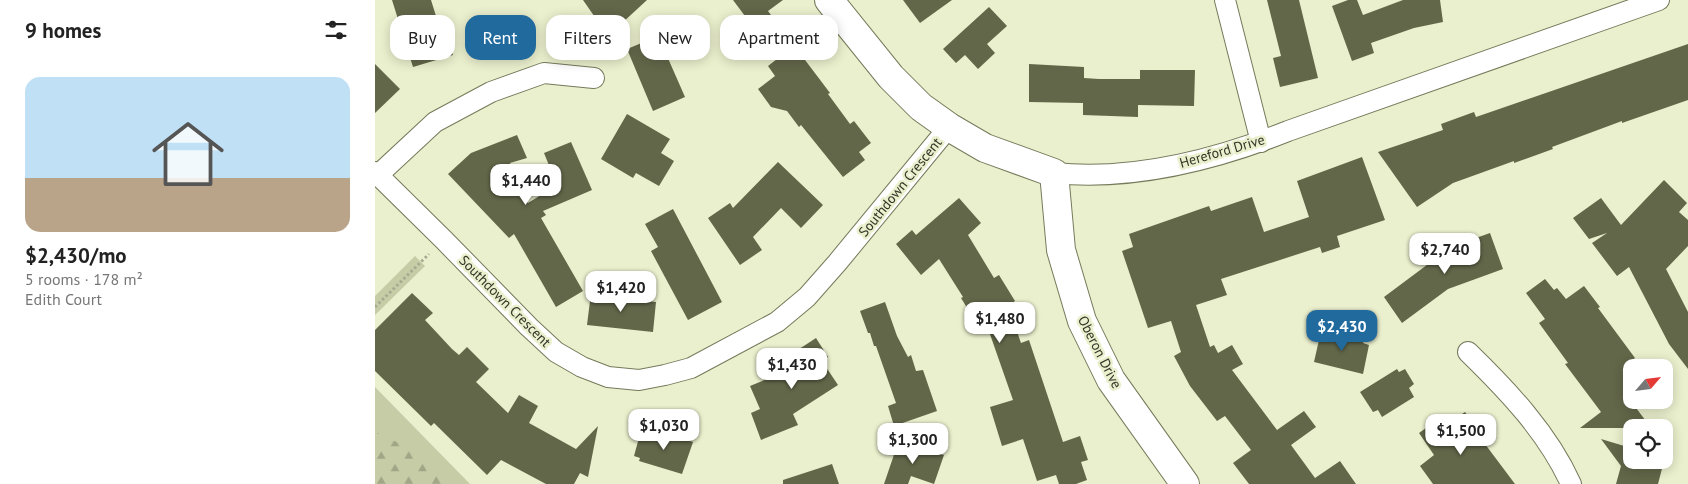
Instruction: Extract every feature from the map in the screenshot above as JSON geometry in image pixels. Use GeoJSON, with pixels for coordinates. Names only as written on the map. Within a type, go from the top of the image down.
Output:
{"type":"FeatureCollection","features":[{"type":"Feature","properties":{"kind":"street","name":"Hereford Drive"},"geometry":{"type":"LineString","coordinates":[[829,0],[891,77],[921,107],[949,127],[985,148],[1054,174],[1077,176],[1151,171],[1261,142],[1306,124],[1659,0]]}},
{"type":"Feature","properties":{"kind":"street"},"geometry":{"type":"LineString","coordinates":[[1225,0],[1261,142]]}},
{"type":"Feature","properties":{"kind":"street"},"geometry":{"type":"LineString","coordinates":[[376,174],[435,122],[491,92],[543,73],[594,78]]}},
{"type":"Feature","properties":{"kind":"street","name":"Southdown Crescent"},"geometry":{"type":"LineString","coordinates":[[376,174],[556,352],[582,368],[608,377],[639,380],[665,376],[691,368],[777,322],[807,297],[837,263],[949,127]]}},
{"type":"Feature","properties":{"kind":"street","name":"Oberon Drive"},"geometry":{"type":"LineString","coordinates":[[1054,174],[1061,250],[1082,321],[1111,380],[1185,484]]}},
{"type":"Feature","properties":{"kind":"street"},"geometry":{"type":"LineString","coordinates":[[1468,352],[1507,390],[1533,422],[1563,468],[1571,484]]}},
{"type":"Feature","properties":{"kind":"path"},"geometry":{"type":"LineString","coordinates":[[375,307],[444,240]]}},
{"type":"Feature","properties":{"kind":"green space"},"geometry":{"type":"Polygon","coordinates":[[[415,256],[425,266],[375,315],[375,296],[415,256]]]}},
{"type":"Feature","properties":{"kind":"green space"},"geometry":{"type":"Polygon","coordinates":[[[375,387],[470,484],[375,484],[375,387]]]}},
{"type":"Feature","properties":{"kind":"green space"},"geometry":{"type":"Polygon","coordinates":[[[375,432],[412,449],[452,484],[376,484],[375,432]]]}},
{"type":"Feature","properties":{"kind":"building"},"geometry":{"type":"Polygon","coordinates":[[[392,0],[431,0],[436,15],[397,15],[392,0]]]}},
{"type":"Feature","properties":{"kind":"building"},"geometry":{"type":"Polygon","coordinates":[[[583,0],[647,0],[630,16],[593,15],[583,0]]]}},
{"type":"Feature","properties":{"kind":"building"},"geometry":{"type":"Polygon","coordinates":[[[733,0],[783,0],[768,11],[771,15],[744,15],[733,0]]]}},
{"type":"Feature","properties":{"kind":"building"},"geometry":{"type":"Polygon","coordinates":[[[903,0],[952,0],[920,23],[903,0]]]}},
{"type":"Feature","properties":{"kind":"building"},"geometry":{"type":"Polygon","coordinates":[[[1267,0],[1299,0],[1318,78],[1280,87],[1273,58],[1281,56],[1267,0]]]}},
{"type":"Feature","properties":{"kind":"building"},"geometry":{"type":"Polygon","coordinates":[[[1348,0],[1357,0],[1363,15],[1403,0],[1440,0],[1443,22],[1414,28],[1371,43],[1374,53],[1352,61],[1332,6],[1348,0]]]}},
{"type":"Feature","properties":{"kind":"building"},"geometry":{"type":"Polygon","coordinates":[[[989,7],[1007,26],[987,44],[995,53],[978,69],[965,55],[956,63],[943,49],[989,7]]]}},
{"type":"Feature","properties":{"kind":"building"},"geometry":{"type":"Polygon","coordinates":[[[640,44],[640,60],[669,60],[685,97],[653,111],[630,56],[630,48],[640,44]]]}},
{"type":"Feature","properties":{"kind":"building"},"geometry":{"type":"Polygon","coordinates":[[[1688,44],[1688,100],[1622,123],[1622,121],[1552,147],[1553,149],[1453,183],[1417,207],[1378,152],[1443,130],[1441,124],[1474,112],[1476,117],[1688,44]]]}},
{"type":"Feature","properties":{"kind":"building"},"geometry":{"type":"Polygon","coordinates":[[[411,60],[436,60],[413,67],[411,60]]]}},
{"type":"Feature","properties":{"kind":"building"},"geometry":{"type":"Polygon","coordinates":[[[776,60],[805,60],[850,124],[854,121],[871,143],[859,152],[865,160],[843,177],[801,125],[799,127],[787,111],[771,107],[758,89],[775,76],[768,66],[776,60]]]}},
{"type":"Feature","properties":{"kind":"building"},"geometry":{"type":"Polygon","coordinates":[[[375,64],[400,89],[375,113],[375,64]]]}},
{"type":"Feature","properties":{"kind":"building"},"geometry":{"type":"Polygon","coordinates":[[[1029,64],[1084,67],[1084,78],[1099,79],[1140,79],[1140,70],[1195,70],[1194,106],[1138,105],[1138,117],[1083,115],[1083,103],[1029,102],[1029,64]]]}},
{"type":"Feature","properties":{"kind":"building"},"geometry":{"type":"Polygon","coordinates":[[[627,114],[670,139],[661,153],[674,161],[659,186],[636,173],[633,178],[601,159],[627,114]]]}},
{"type":"Feature","properties":{"kind":"building"},"geometry":{"type":"Polygon","coordinates":[[[517,135],[527,158],[510,163],[517,185],[528,203],[557,185],[544,153],[571,142],[592,190],[543,211],[546,215],[541,218],[583,291],[556,307],[514,234],[509,238],[448,174],[471,153],[517,135]]]}},
{"type":"Feature","properties":{"kind":"building"},"geometry":{"type":"Polygon","coordinates":[[[1362,157],[1385,220],[1337,236],[1340,247],[1322,253],[1320,247],[1221,279],[1227,295],[1196,305],[1210,347],[1214,345],[1218,353],[1232,345],[1243,364],[1232,370],[1277,430],[1304,411],[1316,427],[1291,445],[1315,478],[1340,461],[1356,484],[1249,484],[1233,463],[1251,450],[1225,416],[1217,421],[1190,386],[1174,356],[1181,352],[1171,321],[1148,328],[1122,251],[1133,247],[1129,234],[1209,206],[1211,211],[1252,197],[1264,232],[1309,217],[1297,181],[1362,157]]]}},
{"type":"Feature","properties":{"kind":"building"},"geometry":{"type":"Polygon","coordinates":[[[778,162],[823,205],[801,228],[781,208],[753,237],[762,250],[740,265],[708,218],[730,203],[733,208],[778,162]]]}},
{"type":"Feature","properties":{"kind":"building"},"geometry":{"type":"Polygon","coordinates":[[[1664,180],[1687,203],[1679,212],[1688,220],[1688,246],[1666,269],[1688,312],[1688,369],[1669,344],[1629,267],[1617,276],[1592,243],[1607,233],[1589,239],[1573,218],[1601,198],[1621,225],[1664,180]]]}},
{"type":"Feature","properties":{"kind":"building"},"geometry":{"type":"Polygon","coordinates":[[[959,198],[981,223],[968,235],[994,278],[999,275],[1015,301],[1008,306],[1021,343],[1029,340],[1063,442],[1080,436],[1088,460],[1081,462],[1087,480],[1076,484],[1059,484],[1056,475],[1037,481],[1023,439],[1002,446],[990,407],[1013,400],[985,320],[977,324],[961,298],[963,297],[939,259],[921,275],[896,244],[912,230],[916,235],[959,198]]]}},
{"type":"Feature","properties":{"kind":"building"},"geometry":{"type":"Polygon","coordinates":[[[673,209],[722,302],[688,320],[651,251],[658,247],[645,224],[673,209]]]}},
{"type":"Feature","properties":{"kind":"building"},"geometry":{"type":"Polygon","coordinates":[[[1490,233],[1503,269],[1448,289],[1402,323],[1384,297],[1451,247],[1490,233]]]}},
{"type":"Feature","properties":{"kind":"building"},"geometry":{"type":"Polygon","coordinates":[[[1545,279],[1554,290],[1557,288],[1566,299],[1584,286],[1635,358],[1623,359],[1623,409],[1637,409],[1644,419],[1623,419],[1623,428],[1580,428],[1601,412],[1565,364],[1568,363],[1539,323],[1545,319],[1526,293],[1545,279]]]}},
{"type":"Feature","properties":{"kind":"building"},"geometry":{"type":"Polygon","coordinates":[[[412,293],[433,313],[425,320],[452,349],[459,355],[467,347],[489,369],[476,382],[508,413],[519,395],[538,406],[529,423],[576,449],[598,426],[588,477],[580,473],[574,484],[546,484],[501,460],[487,475],[434,423],[431,426],[375,371],[375,330],[412,293]]]}},
{"type":"Feature","properties":{"kind":"building"},"geometry":{"type":"Polygon","coordinates":[[[591,293],[656,302],[653,332],[587,325],[591,293]]]}},
{"type":"Feature","properties":{"kind":"building"},"geometry":{"type":"Polygon","coordinates":[[[885,302],[897,336],[908,357],[911,355],[916,371],[923,370],[937,411],[894,426],[888,406],[896,403],[876,346],[874,346],[870,333],[868,333],[860,311],[885,302]]]}},
{"type":"Feature","properties":{"kind":"building"},"geometry":{"type":"Polygon","coordinates":[[[1321,331],[1364,340],[1363,343],[1369,345],[1363,374],[1314,362],[1321,331]]]}},
{"type":"Feature","properties":{"kind":"building"},"geometry":{"type":"Polygon","coordinates":[[[816,338],[828,357],[822,361],[838,385],[793,414],[798,425],[761,440],[751,413],[760,409],[750,386],[794,368],[787,357],[816,338]]]}},
{"type":"Feature","properties":{"kind":"building"},"geometry":{"type":"Polygon","coordinates":[[[1397,369],[1399,372],[1405,369],[1414,384],[1409,388],[1414,397],[1382,417],[1378,410],[1373,412],[1360,392],[1397,369]]]}},
{"type":"Feature","properties":{"kind":"building"},"geometry":{"type":"Polygon","coordinates":[[[1465,412],[1487,443],[1485,444],[1515,484],[1433,484],[1420,466],[1434,455],[1419,433],[1433,423],[1439,430],[1465,412]]]}},
{"type":"Feature","properties":{"kind":"building"},"geometry":{"type":"Polygon","coordinates":[[[650,428],[693,442],[682,474],[639,461],[640,458],[634,456],[640,434],[647,436],[650,428]]]}},
{"type":"Feature","properties":{"kind":"building"},"geometry":{"type":"Polygon","coordinates":[[[1601,439],[1623,446],[1623,469],[1662,469],[1658,484],[1616,484],[1621,466],[1601,439]]]}},
{"type":"Feature","properties":{"kind":"building"},"geometry":{"type":"Polygon","coordinates":[[[899,440],[944,455],[934,484],[911,476],[908,484],[884,484],[899,440]]]}},
{"type":"Feature","properties":{"kind":"building"},"geometry":{"type":"Polygon","coordinates":[[[832,464],[839,484],[783,484],[783,480],[832,464]]]}}]}
